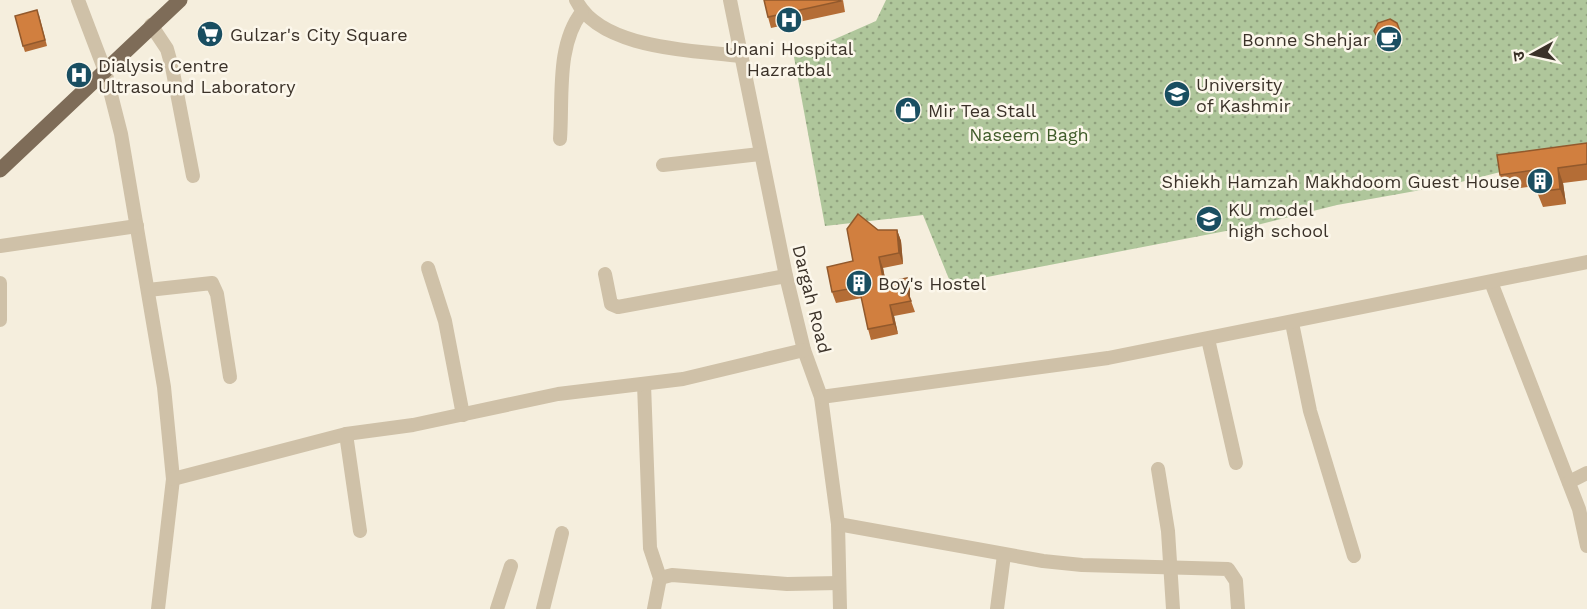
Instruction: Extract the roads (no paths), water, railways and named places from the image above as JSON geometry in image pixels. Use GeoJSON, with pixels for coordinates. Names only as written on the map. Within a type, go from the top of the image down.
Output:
{"type":"FeatureCollection","features":[{"type":"Feature","properties":{"kind":"main road"},"geometry":{"type":"LineString","coordinates":[[0,170],[180,0]]}},
{"type":"Feature","properties":{"kind":"street"},"geometry":{"type":"LineString","coordinates":[[78,0],[105,70],[121,134],[164,387],[173,479],[158,609]]}},
{"type":"Feature","properties":{"kind":"street","name":"Dargah Road"},"geometry":{"type":"LineString","coordinates":[[730,0],[786,276],[804,350],[821,397],[838,524],[840,609]]}},
{"type":"Feature","properties":{"kind":"street"},"geometry":{"type":"LineString","coordinates":[[560,139],[566,44],[579,6],[594,22],[614,33],[638,41],[740,56]]}},
{"type":"Feature","properties":{"kind":"street"},"geometry":{"type":"LineString","coordinates":[[151,25],[167,49],[193,176]]}},
{"type":"Feature","properties":{"kind":"street"},"geometry":{"type":"LineString","coordinates":[[663,165],[760,154]]}},
{"type":"Feature","properties":{"kind":"street"},"geometry":{"type":"LineString","coordinates":[[0,246],[137,226]]}},
{"type":"Feature","properties":{"kind":"street"},"geometry":{"type":"LineString","coordinates":[[821,397],[1055,366],[1292,323],[1587,262]]}},
{"type":"Feature","properties":{"kind":"street"},"geometry":{"type":"LineString","coordinates":[[428,268],[445,321],[463,415]]}},
{"type":"Feature","properties":{"kind":"street"},"geometry":{"type":"LineString","coordinates":[[605,274],[611,304],[618,307],[786,276]]}},
{"type":"Feature","properties":{"kind":"street"},"geometry":{"type":"LineString","coordinates":[[1491,282],[1579,509],[1587,546]]}},
{"type":"Feature","properties":{"kind":"street"},"geometry":{"type":"LineString","coordinates":[[0,283],[0,320]]}},
{"type":"Feature","properties":{"kind":"street"},"geometry":{"type":"LineString","coordinates":[[148,291],[212,283],[217,294],[230,377]]}},
{"type":"Feature","properties":{"kind":"street"},"geometry":{"type":"LineString","coordinates":[[1292,323],[1310,411],[1354,556]]}},
{"type":"Feature","properties":{"kind":"street"},"geometry":{"type":"LineString","coordinates":[[1208,339],[1236,463]]}},
{"type":"Feature","properties":{"kind":"street"},"geometry":{"type":"LineString","coordinates":[[173,479],[346,434],[413,425],[558,394],[683,379],[804,350]]}},
{"type":"Feature","properties":{"kind":"street"},"geometry":{"type":"LineString","coordinates":[[644,384],[649,537],[654,565],[660,578],[654,609]]}},
{"type":"Feature","properties":{"kind":"street"},"geometry":{"type":"LineString","coordinates":[[346,434],[360,531]]}},
{"type":"Feature","properties":{"kind":"street"},"geometry":{"type":"LineString","coordinates":[[1158,469],[1168,531],[1173,609]]}},
{"type":"Feature","properties":{"kind":"street"},"geometry":{"type":"LineString","coordinates":[[1569,482],[1587,473]]}},
{"type":"Feature","properties":{"kind":"street"},"geometry":{"type":"LineString","coordinates":[[838,524],[1004,555],[1082,565],[1228,568],[1235,575],[1238,609]]}},
{"type":"Feature","properties":{"kind":"street"},"geometry":{"type":"LineString","coordinates":[[543,609],[562,533]]}},
{"type":"Feature","properties":{"kind":"street"},"geometry":{"type":"LineString","coordinates":[[996,609],[1004,555]]}},
{"type":"Feature","properties":{"kind":"street"},"geometry":{"type":"LineString","coordinates":[[497,609],[511,566]]}},
{"type":"Feature","properties":{"kind":"street"},"geometry":{"type":"LineString","coordinates":[[660,578],[672,575],[787,584],[839,583]]}},
{"type":"Feature","properties":{"kind":"place","name":"Unani Hospital Hazratbal"},"geometry":{"type":"Point","coordinates":[789,20]}},
{"type":"Feature","properties":{"kind":"place","name":"Gulzar's City Square"},"geometry":{"type":"Point","coordinates":[210,34]}},
{"type":"Feature","properties":{"kind":"place","name":"Bonne Shehjar"},"geometry":{"type":"Point","coordinates":[1389,39]}},
{"type":"Feature","properties":{"kind":"place","name":"Dialysis Centre Ultrasound Laboratory"},"geometry":{"type":"Point","coordinates":[79,75]}},
{"type":"Feature","properties":{"kind":"place","name":"University of Kashmir"},"geometry":{"type":"Point","coordinates":[1177,94]}},
{"type":"Feature","properties":{"kind":"place","name":"Mir Tea Stall"},"geometry":{"type":"Point","coordinates":[908,110]}},
{"type":"Feature","properties":{"kind":"place","name":"Shiekh Hamzah Makhdoom Guest House"},"geometry":{"type":"Point","coordinates":[1540,181]}},
{"type":"Feature","properties":{"kind":"place","name":"KU model high school"},"geometry":{"type":"Point","coordinates":[1209,219]}},
{"type":"Feature","properties":{"kind":"place","name":"Boy's Hostel"},"geometry":{"type":"Point","coordinates":[859,283]}},
{"type":"Feature","properties":{"kind":"park label","name":"Naseem Bagh"},"geometry":{"type":"Point","coordinates":[1029,134]}}]}
